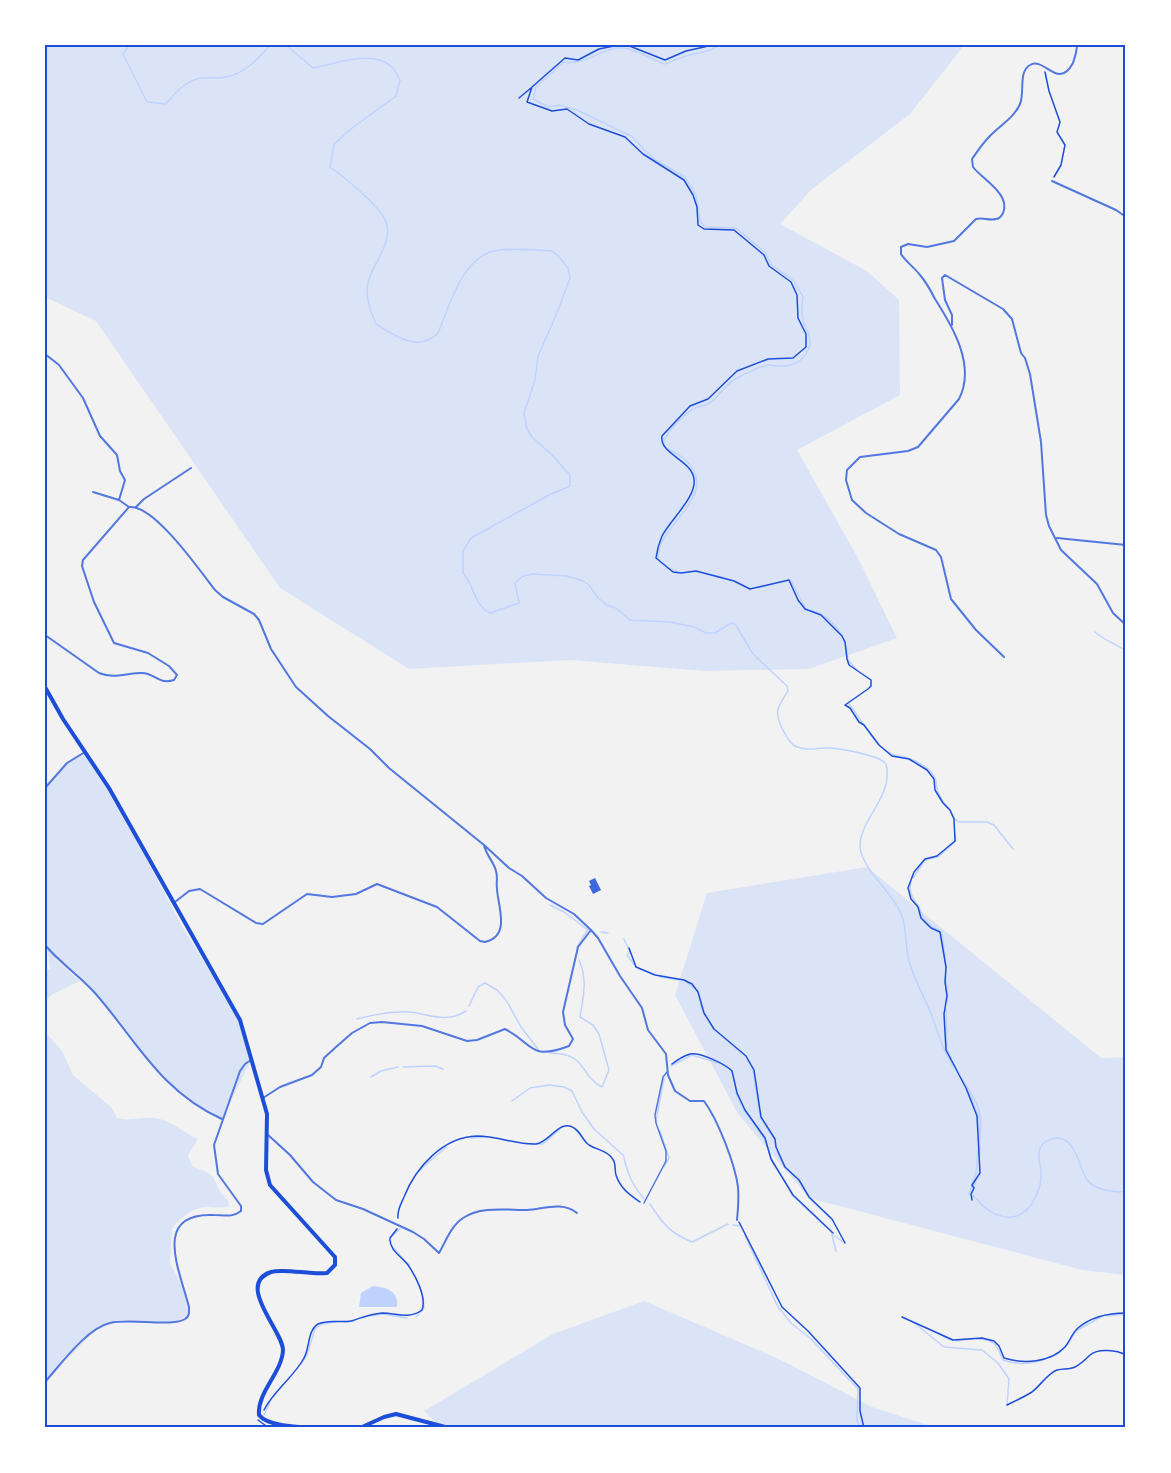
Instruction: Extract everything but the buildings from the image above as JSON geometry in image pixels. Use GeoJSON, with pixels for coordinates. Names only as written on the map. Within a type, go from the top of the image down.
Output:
{"type":"FeatureCollection","features":[{"type":"Feature","properties":{"kind":"main road"},"geometry":{"type":"LineString","coordinates":[[45,687],[63,719],[109,788],[240,1020],[268,1120],[266,1170],[270,1185],[331,1250],[336,1260],[333,1268],[327,1273],[274,1272],[267,1274],[258,1287],[258,1296],[280,1337],[283,1348],[281,1358],[260,1406],[259,1419],[282,1425],[317,1428]]}},
{"type":"Feature","properties":{"kind":"main road"},"geometry":{"type":"LineString","coordinates":[[360,1428],[396,1414],[448,1428]]}},
{"type":"Feature","properties":{"kind":"street"},"geometry":{"type":"LineString","coordinates":[[1004,657],[976,630],[951,599],[941,557],[936,550],[899,534],[866,513],[852,500],[846,480],[847,470],[860,457],[908,451],[918,447],[960,399],[964,390],[965,369],[952,326],[921,275],[901,254],[901,247],[908,244],[927,247],[946,244],[962,235],[976,219],[999,218],[1003,212],[1003,200],[999,193],[975,170],[972,159],[988,138],[1018,108],[1022,99],[1024,71],[1028,66],[1034,63],[1043,65],[1049,71],[1064,72],[1074,60],[1077,45]]}},
{"type":"Feature","properties":{"kind":"street"},"geometry":{"type":"LineString","coordinates":[[1052,181],[1116,210],[1126,217]]}},
{"type":"Feature","properties":{"kind":"street"},"geometry":{"type":"LineString","coordinates":[[952,326],[952,315],[943,293],[942,278],[945,275],[1003,309],[1011,320],[1030,374],[1041,442],[1046,515],[1049,526],[1061,550],[1096,584],[1113,613],[1126,625]]}},
{"type":"Feature","properties":{"kind":"street"},"geometry":{"type":"LineString","coordinates":[[45,354],[59,365],[83,398],[100,436],[117,455],[119,469],[125,480],[119,500]]}},
{"type":"Feature","properties":{"kind":"street"},"geometry":{"type":"LineString","coordinates":[[136,507],[144,499],[191,468]]}},
{"type":"Feature","properties":{"kind":"street"},"geometry":{"type":"LineString","coordinates":[[93,492],[119,500],[129,507],[136,507],[145,512],[175,539],[223,597],[254,614],[259,620],[271,649],[297,687],[509,868],[528,880],[546,898],[574,914],[591,930],[642,1008],[648,1030],[666,1054],[667,1071],[675,1091],[690,1101],[704,1101],[712,1112],[730,1157],[737,1184],[738,1220]]}},
{"type":"Feature","properties":{"kind":"street"},"geometry":{"type":"LineString","coordinates":[[45,635],[99,673],[109,677],[141,673],[160,681],[174,680],[177,675],[169,666],[148,653],[114,643],[94,602],[84,574],[83,560],[129,507]]}},
{"type":"Feature","properties":{"kind":"street"},"geometry":{"type":"LineString","coordinates":[[1057,538],[1126,545]]}},
{"type":"Feature","properties":{"kind":"street"},"geometry":{"type":"LineString","coordinates":[[45,788],[67,763],[85,751]]}},
{"type":"Feature","properties":{"kind":"street"},"geometry":{"type":"LineString","coordinates":[[175,902],[189,891],[200,889],[256,923],[263,924],[307,894],[333,897],[356,894],[378,884],[437,907],[485,942],[495,937],[502,917],[496,871],[484,845]]}},
{"type":"Feature","properties":{"kind":"street"},"geometry":{"type":"LineString","coordinates":[[263,1098],[280,1087],[312,1075],[321,1067],[324,1058],[352,1032],[369,1023],[422,1026],[467,1041],[477,1040],[505,1029],[531,1049],[550,1051],[569,1046],[573,1040],[565,1025],[563,1012],[578,947],[591,930]]}},
{"type":"Feature","properties":{"kind":"street"},"geometry":{"type":"LineString","coordinates":[[45,945],[86,983],[116,1018],[140,1052],[173,1088],[207,1112],[222,1119]]}},
{"type":"Feature","properties":{"kind":"street"},"geometry":{"type":"LineString","coordinates":[[45,1382],[97,1328],[110,1323],[128,1321],[175,1322],[186,1319],[189,1307],[174,1244],[177,1230],[184,1221],[195,1215],[231,1216],[240,1211],[241,1206],[218,1174],[214,1145],[240,1071],[251,1060]]}},
{"type":"Feature","properties":{"kind":"street"},"geometry":{"type":"LineString","coordinates":[[267,1134],[327,1194],[424,1239],[439,1253],[458,1222],[476,1212],[506,1208],[526,1210],[549,1206],[571,1209],[577,1213]]}},
{"type":"Feature","properties":{"kind":"lane"},"geometry":{"type":"LineString","coordinates":[[644,1203],[666,1161],[666,1151],[655,1115],[663,1077],[667,1071]]}},
{"type":"Feature","properties":{"kind":"path"},"geometry":{"type":"LineString","coordinates":[[519,98],[565,58],[578,60],[599,49],[619,45]]}},
{"type":"Feature","properties":{"kind":"path"},"geometry":{"type":"LineString","coordinates":[[627,45],[665,60],[686,51],[713,45]]}},
{"type":"Feature","properties":{"kind":"path"},"geometry":{"type":"LineString","coordinates":[[1043,65],[1048,91],[1060,122],[1058,132],[1065,145],[1060,165],[1052,181]]}},
{"type":"Feature","properties":{"kind":"path"},"geometry":{"type":"LineString","coordinates":[[532,87],[527,102],[552,111],[567,109],[589,123],[625,137],[643,154],[684,180],[697,207],[698,225],[704,229],[734,230],[764,255],[769,266],[791,282],[797,295],[798,318],[806,334],[806,347],[793,358],[768,359],[737,371],[708,399],[690,406],[662,436],[661,442],[664,447],[679,458],[694,479],[689,499],[663,535],[656,558],[673,572],[696,571],[734,581],[750,589],[789,580],[805,609],[821,615],[842,636],[849,664],[870,680],[871,686],[845,705],[850,708],[879,745],[892,756],[909,759],[927,770],[934,779],[935,790],[950,810],[954,819],[955,841],[937,856],[924,859],[914,872],[908,888],[921,918],[931,928],[940,932],[942,941],[946,967],[947,996],[944,1014],[946,1050],[966,1088],[977,1116],[980,1173],[972,1185],[974,1188],[971,1194],[972,1200]]}},
{"type":"Feature","properties":{"kind":"path"},"geometry":{"type":"LineString","coordinates":[[629,948],[636,967],[655,975],[684,980],[692,984],[698,992],[704,1013],[714,1029],[746,1056],[754,1070],[761,1117],[776,1139],[776,1147],[785,1167],[799,1180],[809,1197],[832,1219],[845,1242]]}},
{"type":"Feature","properties":{"kind":"path"},"geometry":{"type":"LineString","coordinates":[[667,1071],[670,1065],[677,1060],[692,1054],[722,1063],[731,1069],[742,1105],[765,1138],[771,1160],[793,1195],[833,1233]]}},
{"type":"Feature","properties":{"kind":"path"},"geometry":{"type":"LineString","coordinates":[[398,1218],[398,1211],[414,1176],[432,1156],[449,1143],[476,1136],[541,1144],[566,1125],[577,1130],[588,1144],[610,1155],[615,1161],[616,1174],[626,1192],[644,1203]]}},
{"type":"Feature","properties":{"kind":"path"},"geometry":{"type":"LineString","coordinates":[[738,1220],[782,1307],[808,1331],[860,1389],[860,1411],[864,1428]]}},
{"type":"Feature","properties":{"kind":"path"},"geometry":{"type":"LineString","coordinates":[[269,1428],[262,1425],[259,1419],[272,1397],[304,1358],[311,1332],[316,1326],[332,1321],[350,1321],[362,1316],[380,1314],[408,1317],[422,1310],[423,1300],[418,1286],[407,1264],[389,1242],[398,1226]]}},
{"type":"Feature","properties":{"kind":"path"},"geometry":{"type":"LineString","coordinates":[[902,1317],[953,1340],[982,1338],[994,1341],[1004,1358],[1026,1363],[1062,1349],[1084,1323],[1102,1315],[1126,1314]]}},
{"type":"Feature","properties":{"kind":"path"},"geometry":{"type":"LineString","coordinates":[[1007,1405],[1030,1394],[1059,1369],[1067,1370],[1076,1367],[1090,1354],[1098,1351],[1114,1351],[1126,1355]]}},
{"type":"Feature","properties":{"kind":"shaded area"},"geometry":{"type":"Polygon","coordinates":[[[45,45],[958,45],[962,48],[910,114],[812,189],[780,224],[867,271],[899,300],[900,395],[797,450],[858,558],[897,638],[809,669],[704,671],[570,660],[409,669],[280,588],[96,321],[45,297],[45,45]]]}},
{"type":"Feature","properties":{"kind":"shaded area"},"geometry":{"type":"Polygon","coordinates":[[[85,751],[109,788],[183,928],[240,1020],[251,1060],[222,1119],[187,1099],[167,1082],[140,1052],[103,1001],[57,958],[55,959],[80,981],[53,994],[45,1001],[45,970],[50,969],[48,949],[45,945],[45,788],[67,763],[85,751]]]}},
{"type":"Feature","properties":{"kind":"shaded area"},"geometry":{"type":"Polygon","coordinates":[[[867,867],[1101,1058],[1126,1057],[1126,1275],[1082,1270],[809,1198],[738,1114],[675,995],[707,893],[867,867]]]}},
{"type":"Feature","properties":{"kind":"shaded area"},"geometry":{"type":"Polygon","coordinates":[[[48,1035],[62,1051],[73,1075],[112,1108],[117,1118],[160,1119],[198,1139],[188,1156],[193,1167],[213,1177],[228,1200],[229,1206],[195,1209],[172,1228],[170,1264],[186,1292],[189,1314],[175,1322],[128,1321],[110,1323],[97,1328],[45,1382],[45,1036],[48,1035]]]}},
{"type":"Feature","properties":{"kind":"shaded area"},"geometry":{"type":"Polygon","coordinates":[[[644,1301],[779,1359],[872,1407],[937,1428],[441,1428],[424,1411],[553,1334],[644,1301]]]}},
{"type":"Feature","properties":{"kind":"water"},"geometry":{"type":"Polygon","coordinates":[[[373,1286],[391,1291],[396,1297],[397,1307],[359,1307],[361,1293],[373,1286]]]}},
{"type":"Feature","properties":{"kind":"waterway"},"geometry":{"type":"LineString","coordinates":[[129,45],[123,54],[147,102],[166,104],[191,81],[202,78],[223,78],[239,73],[270,45]]}},
{"type":"Feature","properties":{"kind":"waterway"},"geometry":{"type":"LineString","coordinates":[[286,45],[313,68],[354,59],[376,59],[393,68],[400,80],[396,96],[334,144],[330,167],[370,200],[386,222],[387,237],[367,290],[368,302],[376,324],[407,340],[423,342],[430,339],[438,333],[457,286],[464,275],[480,257],[490,252],[512,249],[552,251],[568,268],[570,278],[538,356],[535,380],[524,413],[527,429],[532,437],[570,475],[570,486],[471,538],[463,551],[463,573],[477,600],[490,613],[519,603],[515,583],[523,576],[532,574],[567,576],[589,585],[598,598],[616,608],[630,620],[670,622],[694,627],[706,633],[715,633],[731,623],[735,624],[753,654],[787,686],[788,691],[778,708],[778,717],[786,736],[793,745],[804,749],[831,748],[850,751],[880,759],[885,763],[887,781],[861,836],[862,855],[902,916],[911,968],[953,1066]]}},
{"type":"Feature","properties":{"kind":"waterway"},"geometry":{"type":"LineString","coordinates":[[658,559],[660,547],[686,509],[697,484],[694,471],[683,458],[663,446],[667,435],[675,424],[695,408],[712,401],[734,380],[762,367],[787,366],[803,358],[810,346],[809,335],[802,317],[803,297],[794,281],[771,264],[765,252],[736,228],[705,227],[700,221],[696,195],[685,177],[654,159],[631,136],[577,110],[559,105],[549,107],[533,99],[536,87],[564,62],[580,61],[609,50],[624,48],[664,64],[711,50],[719,45]]}},
{"type":"Feature","properties":{"kind":"waterway"},"geometry":{"type":"LineString","coordinates":[[669,568],[678,572]]}},
{"type":"Feature","properties":{"kind":"waterway"},"geometry":{"type":"LineString","coordinates":[[713,575],[722,577]]}},
{"type":"Feature","properties":{"kind":"waterway"},"geometry":{"type":"LineString","coordinates":[[790,579],[806,609]]}},
{"type":"Feature","properties":{"kind":"waterway"},"geometry":{"type":"LineString","coordinates":[[758,588],[773,584]]}},
{"type":"Feature","properties":{"kind":"waterway"},"geometry":{"type":"LineString","coordinates":[[811,610],[819,613],[838,629],[845,643],[848,660],[856,669]]}},
{"type":"Feature","properties":{"kind":"waterway"},"geometry":{"type":"LineString","coordinates":[[1095,632],[1126,651]]}},
{"type":"Feature","properties":{"kind":"waterway"},"geometry":{"type":"LineString","coordinates":[[849,704],[873,738],[885,750],[893,755],[913,760],[930,771],[935,778],[940,796],[955,820]]}},
{"type":"Feature","properties":{"kind":"waterway"},"geometry":{"type":"LineString","coordinates":[[955,819],[959,822],[987,822],[994,825],[1013,849]]}},
{"type":"Feature","properties":{"kind":"waterway"},"geometry":{"type":"LineString","coordinates":[[913,878],[925,860],[938,857],[956,841],[955,833]]}},
{"type":"Feature","properties":{"kind":"waterway"},"geometry":{"type":"LineString","coordinates":[[911,882],[910,889],[923,918],[941,931],[945,956],[947,1001]]}},
{"type":"Feature","properties":{"kind":"waterway"},"geometry":{"type":"LineString","coordinates":[[550,905],[564,912],[588,930]]}},
{"type":"Feature","properties":{"kind":"waterway"},"geometry":{"type":"LineString","coordinates":[[577,947],[587,931]]}},
{"type":"Feature","properties":{"kind":"waterway"},"geometry":{"type":"LineString","coordinates":[[601,932],[608,933]]}},
{"type":"Feature","properties":{"kind":"waterway"},"geometry":{"type":"LineString","coordinates":[[624,939],[630,952],[627,955],[636,967]]}},
{"type":"Feature","properties":{"kind":"waterway"},"geometry":{"type":"LineString","coordinates":[[550,1053],[571,1057],[581,1065],[594,1082],[602,1087],[609,1070],[599,1034],[593,1025],[580,1017],[584,981],[579,960]]}},
{"type":"Feature","properties":{"kind":"waterway"},"geometry":{"type":"LineString","coordinates":[[660,977],[679,980]]}},
{"type":"Feature","properties":{"kind":"waterway"},"geometry":{"type":"LineString","coordinates":[[686,982],[694,988]]}},
{"type":"Feature","properties":{"kind":"waterway"},"geometry":{"type":"LineString","coordinates":[[469,1006],[478,987],[485,983],[497,990],[538,1049]]}},
{"type":"Feature","properties":{"kind":"waterway"},"geometry":{"type":"LineString","coordinates":[[700,1004],[705,1016]]}},
{"type":"Feature","properties":{"kind":"waterway"},"geometry":{"type":"LineString","coordinates":[[946,1009],[947,1050],[957,1070]]}},
{"type":"Feature","properties":{"kind":"waterway"},"geometry":{"type":"LineString","coordinates":[[357,1019],[400,1012],[449,1017],[466,1011]]}},
{"type":"Feature","properties":{"kind":"waterway"},"geometry":{"type":"LineString","coordinates":[[671,1066],[692,1055],[718,1063]]}},
{"type":"Feature","properties":{"kind":"waterway"},"geometry":{"type":"LineString","coordinates":[[747,1060],[753,1070],[760,1117],[774,1139]]}},
{"type":"Feature","properties":{"kind":"waterway"},"geometry":{"type":"LineString","coordinates":[[403,1067],[435,1066],[443,1069]]}},
{"type":"Feature","properties":{"kind":"waterway"},"geometry":{"type":"LineString","coordinates":[[371,1077],[381,1071],[398,1067]]}},
{"type":"Feature","properties":{"kind":"waterway"},"geometry":{"type":"LineString","coordinates":[[656,1121],[664,1078]]}},
{"type":"Feature","properties":{"kind":"waterway"},"geometry":{"type":"LineString","coordinates":[[961,1078],[979,1109],[981,1125],[979,1145]]}},
{"type":"Feature","properties":{"kind":"waterway"},"geometry":{"type":"LineString","coordinates":[[512,1101],[530,1088],[549,1085],[564,1087],[572,1091],[582,1112],[594,1129],[624,1156]]}},
{"type":"Feature","properties":{"kind":"waterway"},"geometry":{"type":"LineString","coordinates":[[968,1090],[978,1115],[980,1138]]}},
{"type":"Feature","properties":{"kind":"waterway"},"geometry":{"type":"LineString","coordinates":[[736,1093],[744,1110],[764,1138],[774,1165]]}},
{"type":"Feature","properties":{"kind":"waterway"},"geometry":{"type":"LineString","coordinates":[[527,1144],[543,1144],[561,1128]]}},
{"type":"Feature","properties":{"kind":"waterway"},"geometry":{"type":"LineString","coordinates":[[576,1130],[586,1143]]}},
{"type":"Feature","properties":{"kind":"waterway"},"geometry":{"type":"LineString","coordinates":[[660,1131],[669,1158],[664,1167]]}},
{"type":"Feature","properties":{"kind":"waterway"},"geometry":{"type":"LineString","coordinates":[[471,1138],[487,1137]]}},
{"type":"Feature","properties":{"kind":"waterway"},"geometry":{"type":"LineString","coordinates":[[978,1150],[976,1173],[969,1194],[983,1206],[1001,1216],[1020,1215],[1031,1205],[1038,1193],[1040,1183],[1040,1150],[1043,1144],[1051,1139],[1066,1140],[1071,1145],[1090,1183],[1105,1190],[1126,1191]]}},
{"type":"Feature","properties":{"kind":"waterway"},"geometry":{"type":"LineString","coordinates":[[980,1145],[980,1155]]}},
{"type":"Feature","properties":{"kind":"waterway"},"geometry":{"type":"LineString","coordinates":[[420,1170],[446,1147]]}},
{"type":"Feature","properties":{"kind":"waterway"},"geometry":{"type":"LineString","coordinates":[[777,1152],[784,1167],[795,1177]]}},
{"type":"Feature","properties":{"kind":"waterway"},"geometry":{"type":"LineString","coordinates":[[624,1158],[631,1180],[644,1199]]}},
{"type":"Feature","properties":{"kind":"waterway"},"geometry":{"type":"LineString","coordinates":[[974,1197],[972,1194],[976,1180]]}},
{"type":"Feature","properties":{"kind":"waterway"},"geometry":{"type":"LineString","coordinates":[[789,1189],[792,1195],[825,1226]]}},
{"type":"Feature","properties":{"kind":"waterway"},"geometry":{"type":"LineString","coordinates":[[624,1190],[639,1202]]}},
{"type":"Feature","properties":{"kind":"waterway"},"geometry":{"type":"LineString","coordinates":[[809,1198],[832,1220]]}},
{"type":"Feature","properties":{"kind":"waterway"},"geometry":{"type":"LineString","coordinates":[[650,1204],[668,1227],[692,1242],[728,1224]]}},
{"type":"Feature","properties":{"kind":"waterway"},"geometry":{"type":"LineString","coordinates":[[733,1225],[740,1226]]}},
{"type":"Feature","properties":{"kind":"waterway"},"geometry":{"type":"LineString","coordinates":[[392,1236],[400,1229]]}},
{"type":"Feature","properties":{"kind":"waterway"},"geometry":{"type":"LineString","coordinates":[[831,1231],[836,1251]]}},
{"type":"Feature","properties":{"kind":"waterway"},"geometry":{"type":"LineString","coordinates":[[745,1236],[778,1307],[792,1324],[809,1337],[858,1389],[857,1420],[860,1428]]}},
{"type":"Feature","properties":{"kind":"waterway"},"geometry":{"type":"LineString","coordinates":[[835,1236],[843,1242]]}},
{"type":"Feature","properties":{"kind":"waterway"},"geometry":{"type":"LineString","coordinates":[[392,1246],[409,1265]]}},
{"type":"Feature","properties":{"kind":"waterway"},"geometry":{"type":"LineString","coordinates":[[416,1317],[424,1308],[423,1297]]}},
{"type":"Feature","properties":{"kind":"waterway"},"geometry":{"type":"LineString","coordinates":[[370,1316],[383,1314],[407,1318]]}},
{"type":"Feature","properties":{"kind":"waterway"},"geometry":{"type":"LineString","coordinates":[[1106,1316],[1126,1314]]}},
{"type":"Feature","properties":{"kind":"waterway"},"geometry":{"type":"LineString","coordinates":[[1056,1355],[1068,1344],[1076,1331],[1101,1317]]}},
{"type":"Feature","properties":{"kind":"waterway"},"geometry":{"type":"LineString","coordinates":[[344,1322],[354,1321]]}},
{"type":"Feature","properties":{"kind":"waterway"},"geometry":{"type":"LineString","coordinates":[[301,1364],[307,1355],[315,1329],[322,1324],[336,1322]]}},
{"type":"Feature","properties":{"kind":"waterway"},"geometry":{"type":"LineString","coordinates":[[913,1322],[944,1347],[982,1350],[998,1363],[1009,1379],[1007,1405]]}},
{"type":"Feature","properties":{"kind":"waterway"},"geometry":{"type":"LineString","coordinates":[[939,1334],[951,1340]]}},
{"type":"Feature","properties":{"kind":"waterway"},"geometry":{"type":"LineString","coordinates":[[956,1341],[972,1339]]}},
{"type":"Feature","properties":{"kind":"waterway"},"geometry":{"type":"LineString","coordinates":[[976,1339],[988,1340],[994,1344],[1003,1360],[1008,1362],[1023,1363],[1043,1360]]}},
{"type":"Feature","properties":{"kind":"waterway"},"geometry":{"type":"LineString","coordinates":[[264,1415],[270,1402]]}}]}
